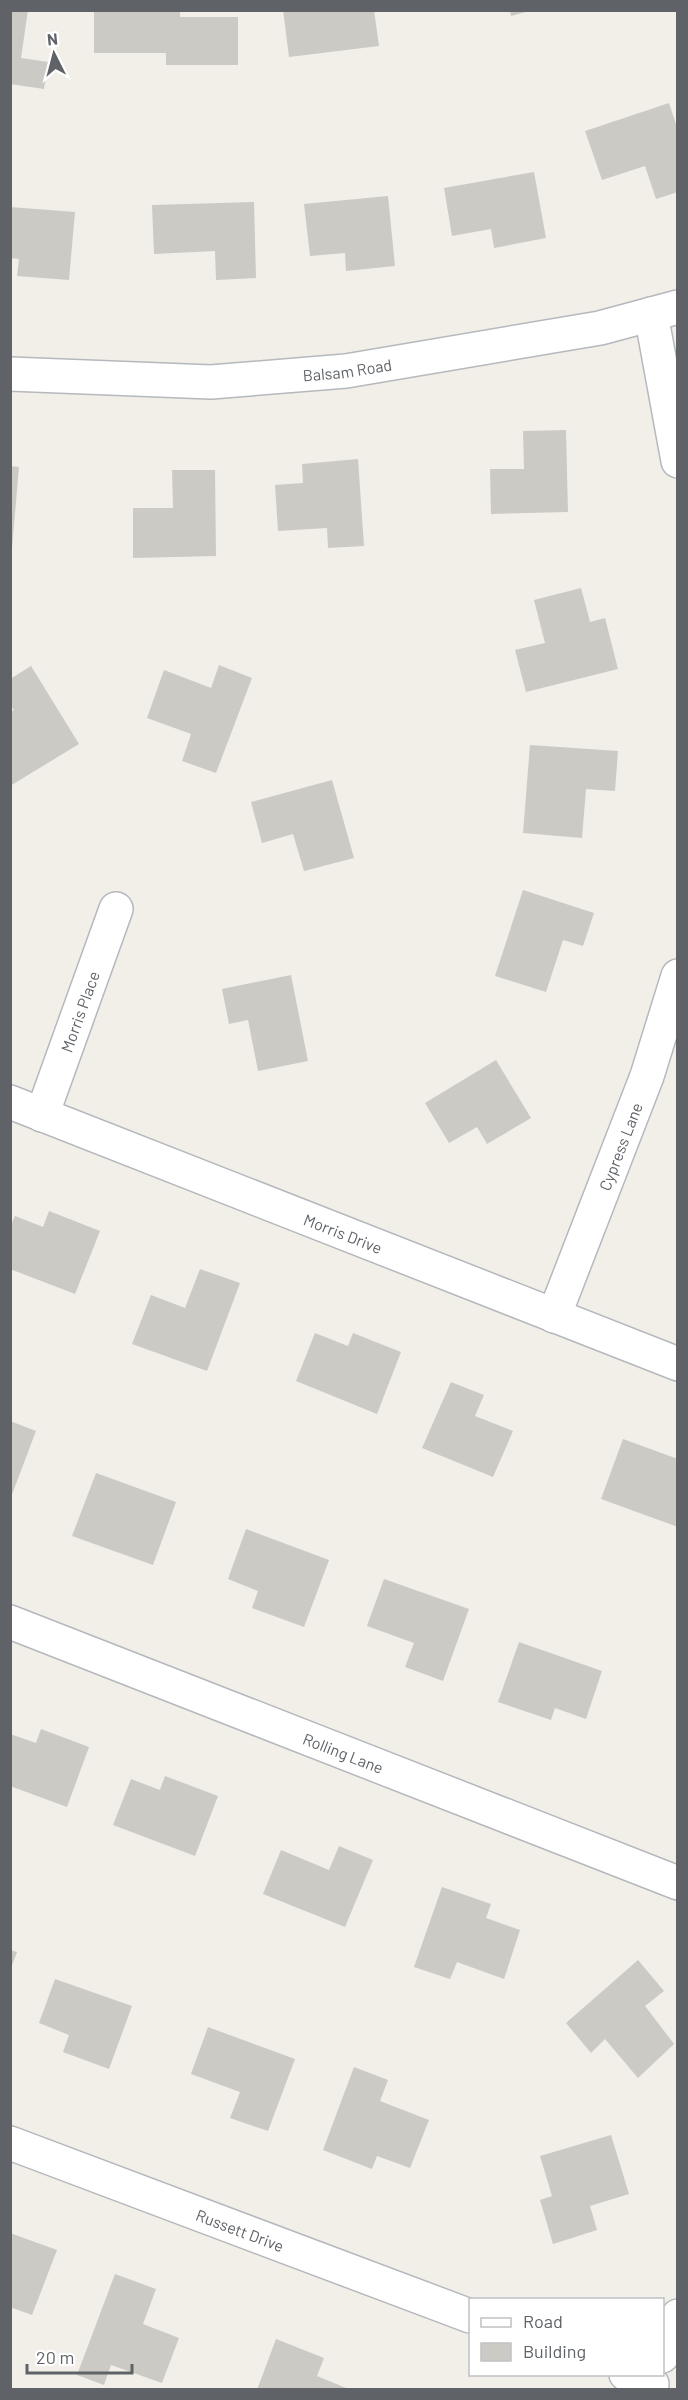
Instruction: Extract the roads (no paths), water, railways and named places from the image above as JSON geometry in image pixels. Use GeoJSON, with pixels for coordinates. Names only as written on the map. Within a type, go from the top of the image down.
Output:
{"type":"FeatureCollection","features":[{"type":"Feature","properties":{"kind":"street","name":"Balsam Road"},"geometry":{"type":"LineString","coordinates":[[10,374],[211,382],[346,370],[600,328],[664,310]]}},
{"type":"Feature","properties":{"kind":"street"},"geometry":{"type":"LineString","coordinates":[[664,310],[678,461]]}},
{"type":"Feature","properties":{"kind":"street","name":"Morris Place"},"geometry":{"type":"LineString","coordinates":[[42,1115],[116,909]]}},
{"type":"Feature","properties":{"kind":"street","name":"Cypress Lane"},"geometry":{"type":"LineString","coordinates":[[554,1316],[647,1077],[678,976]]}},
{"type":"Feature","properties":{"kind":"street","name":"Morris Drive"},"geometry":{"type":"LineString","coordinates":[[10,1102],[678,1364]]}},
{"type":"Feature","properties":{"kind":"street","name":"Rolling Lane"},"geometry":{"type":"LineString","coordinates":[[10,1622],[678,1883]]}},
{"type":"Feature","properties":{"kind":"street","name":"Russett Drive"},"geometry":{"type":"LineString","coordinates":[[10,2143],[469,2315]]}},
{"type":"Feature","properties":{"kind":"street"},"geometry":{"type":"LineString","coordinates":[[664,2345],[678,2316]]}}]}
